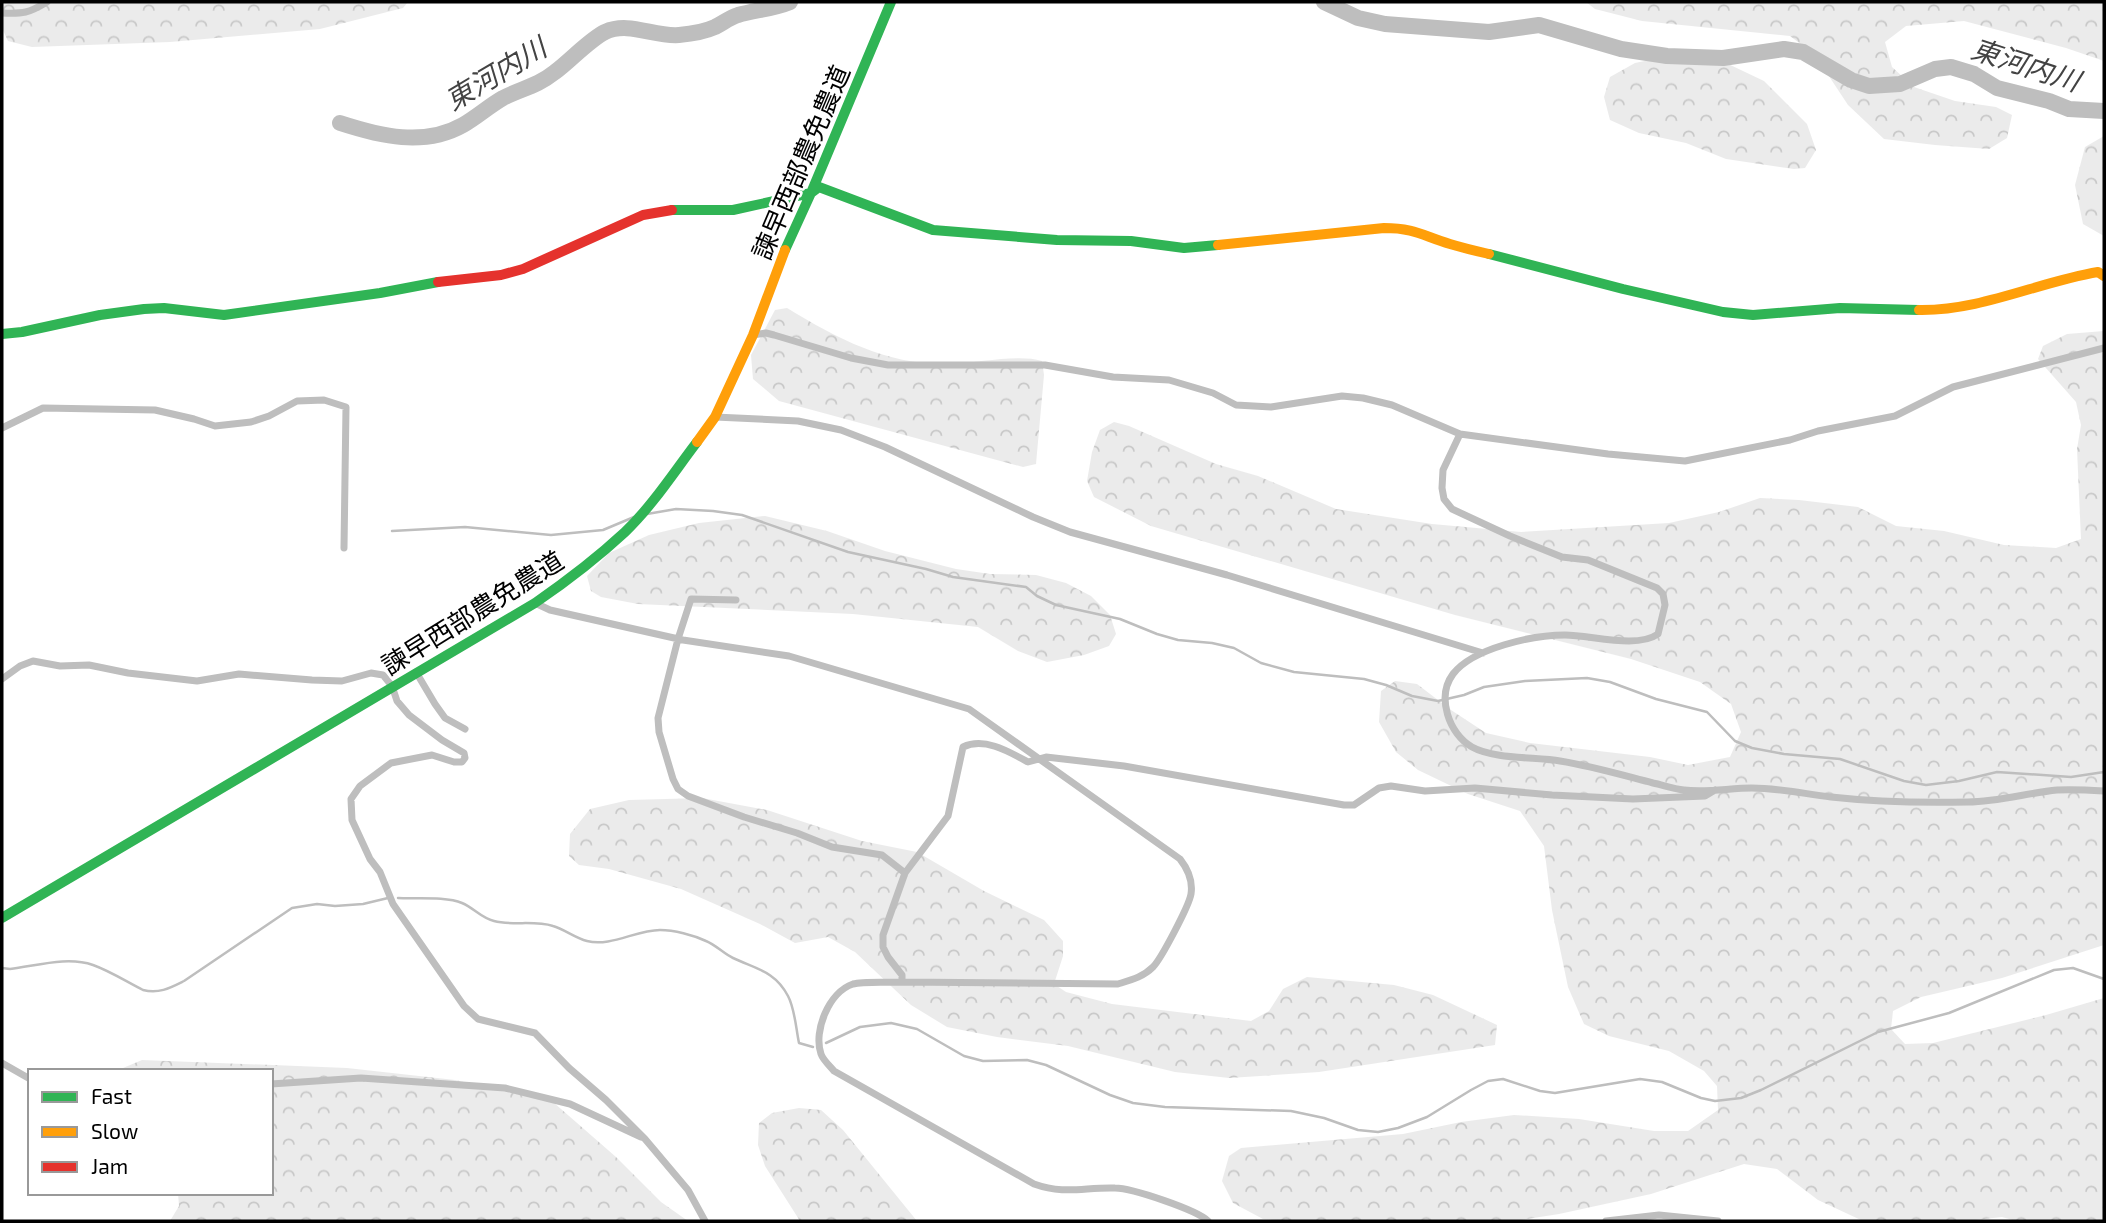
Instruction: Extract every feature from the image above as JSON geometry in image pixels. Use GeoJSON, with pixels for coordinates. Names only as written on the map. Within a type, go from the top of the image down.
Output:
{"type":"FeatureCollection","features":[{"type":"Feature","properties":{"kind":"street"},"geometry":{"type":"LineString","coordinates":[[2,13],[15,15],[30,12],[47,2]]}},
{"type":"Feature","properties":{"kind":"street","name":"諫早西部農免農道"},"geometry":{"type":"LineString","coordinates":[[2,918],[535,603],[570,579],[626,531],[654,500],[715,417],[753,335],[782,256],[891,2]]}},
{"type":"Feature","properties":{"kind":"street"},"geometry":{"type":"LineString","coordinates":[[2,334],[144,309],[164,308],[224,315],[501,275],[523,269],[643,215],[667,210],[733,210],[811,193],[819,187],[933,230],[1058,240],[1131,241],[1184,248],[1404,228],[1449,244],[1623,289],[1723,312],[1753,315],[1860,307],[1940,310],[1969,306],[2073,276],[2098,272],[2104,276]]}},
{"type":"Feature","properties":{"kind":"street"},"geometry":{"type":"LineString","coordinates":[[753,335],[766,333],[851,358],[888,365],[1045,365],[1113,377],[1169,380],[1213,393],[1236,404],[1271,407],[1342,396],[1363,398],[1392,405],[1460,434],[1608,454],[1685,461],[1895,416],[1953,387],[2104,348]]}},
{"type":"Feature","properties":{"kind":"street"},"geometry":{"type":"LineString","coordinates":[[2,428],[43,408],[155,410],[215,426],[251,422],[297,401],[324,400],[346,407],[344,548]]}},
{"type":"Feature","properties":{"kind":"street"},"geometry":{"type":"LineString","coordinates":[[715,417],[798,421],[841,430],[885,447],[1070,532],[1208,570],[1483,653]]}},
{"type":"Feature","properties":{"kind":"street"},"geometry":{"type":"LineString","coordinates":[[1460,434],[1443,470],[1444,499],[1451,509],[1562,557],[1588,560],[1657,588],[1663,594],[1665,605],[1658,634],[1650,640],[1564,635],[1531,639],[1483,653],[1465,662],[1452,676],[1446,690],[1449,719],[1464,742],[1475,749],[1493,754],[1596,768],[1684,790],[1753,788],[1884,802],[1999,800],[2057,790],[2104,791]]}},
{"type":"Feature","properties":{"kind":"street"},"geometry":{"type":"LineString","coordinates":[[736,600],[691,599],[678,639],[658,718],[659,732],[678,789],[688,796],[797,833],[832,848],[882,855],[905,873]]}},
{"type":"Feature","properties":{"kind":"street"},"geometry":{"type":"LineString","coordinates":[[535,603],[550,610],[678,639],[789,656],[969,709],[1180,859],[1187,867],[1191,895],[1161,958],[1138,978],[1118,984],[852,984],[836,995],[817,1036],[821,1055],[834,1071],[1034,1184],[1048,1189],[1070,1191],[1118,1188],[1180,1207],[1208,1221]]}},
{"type":"Feature","properties":{"kind":"street"},"geometry":{"type":"LineString","coordinates":[[2,679],[20,666],[33,661],[60,666],[89,665],[128,673],[197,681],[239,674],[342,681],[371,673],[383,675],[408,715],[464,753],[465,758],[462,762],[454,762],[432,755],[391,763],[360,786],[351,799],[352,820],[370,859],[380,872],[393,904],[472,1015],[478,1019],[535,1032],[645,1139],[688,1190],[705,1221]]}},
{"type":"Feature","properties":{"kind":"street"},"geometry":{"type":"LineString","coordinates":[[416,672],[445,718],[465,729]]}},
{"type":"Feature","properties":{"kind":"street"},"geometry":{"type":"LineString","coordinates":[[902,982],[902,975],[883,947],[883,935],[905,873],[948,817],[963,747],[972,743],[1006,750],[1028,762],[1046,757],[1124,766],[1344,805],[1354,805],[1379,788],[1391,786],[1425,791],[1475,788],[1633,799],[1705,796],[1715,790]]}},
{"type":"Feature","properties":{"kind":"street"},"geometry":{"type":"LineString","coordinates":[[2,1063],[28,1078]]}},
{"type":"Feature","properties":{"kind":"street"},"geometry":{"type":"LineString","coordinates":[[273,1084],[361,1078],[505,1088],[570,1104],[645,1139]]}},
{"type":"Feature","properties":{"kind":"street"},"geometry":{"type":"LineString","coordinates":[[1606,1221],[1658,1215],[1718,1221]]}},
{"type":"Feature","properties":{"kind":"green space"},"geometry":{"type":"Polygon","coordinates":[[[2,2],[408,2],[403,8],[320,29],[170,42],[32,47],[8,41],[2,28],[2,2]]]}},
{"type":"Feature","properties":{"kind":"green space"},"geometry":{"type":"Polygon","coordinates":[[[1586,2],[2104,2],[2104,61],[1964,21],[1906,26],[1885,42],[1892,67],[1914,87],[1955,101],[1996,107],[2012,115],[2007,138],[1989,149],[1935,145],[1884,139],[1848,105],[1815,55],[1790,36],[1642,21],[1595,9],[1586,2]]]}},
{"type":"Feature","properties":{"kind":"green space"},"geometry":{"type":"Polygon","coordinates":[[[1664,57],[1724,62],[1764,81],[1807,124],[1816,150],[1805,168],[1794,169],[1726,159],[1686,143],[1639,133],[1610,120],[1604,97],[1610,77],[1635,63],[1664,57]]]}},
{"type":"Feature","properties":{"kind":"green space"},"geometry":{"type":"Polygon","coordinates":[[[2104,136],[2104,236],[2083,224],[2075,185],[2085,147],[2104,136]]]}},
{"type":"Feature","properties":{"kind":"green space"},"geometry":{"type":"Polygon","coordinates":[[[787,308],[826,331],[866,349],[907,361],[952,364],[1010,359],[1042,361],[1044,375],[1036,464],[1023,467],[779,401],[753,379],[751,355],[775,310],[787,308]]]}},
{"type":"Feature","properties":{"kind":"green space"},"geometry":{"type":"Polygon","coordinates":[[[2104,331],[2104,945],[2002,978],[1921,997],[1893,1011],[1891,1029],[1905,1044],[1933,1043],[2104,998],[2104,1221],[2016,1221],[2002,1217],[1967,1221],[1863,1221],[1818,1200],[1777,1169],[1744,1164],[1651,1194],[1514,1221],[1294,1221],[1263,1219],[1233,1203],[1222,1181],[1229,1156],[1241,1148],[1403,1134],[1514,1115],[1579,1119],[1654,1131],[1688,1131],[1718,1110],[1717,1086],[1704,1071],[1669,1051],[1609,1036],[1584,1024],[1568,987],[1552,910],[1544,846],[1520,811],[1468,794],[1418,770],[1396,752],[1379,722],[1381,691],[1395,681],[1417,684],[1486,733],[1530,743],[1650,757],[1688,765],[1730,757],[1741,732],[1731,704],[1700,682],[1631,659],[1455,615],[1151,526],[1094,497],[1087,481],[1092,452],[1100,430],[1114,422],[1129,426],[1216,464],[1258,476],[1336,509],[1432,524],[1521,532],[1669,523],[1719,512],[1760,498],[1858,507],[1896,526],[1944,531],[2004,545],[2056,548],[2081,539],[2077,449],[2081,425],[2076,402],[2038,359],[2043,346],[2067,334],[2104,331]]]}},
{"type":"Feature","properties":{"kind":"green space"},"geometry":{"type":"Polygon","coordinates":[[[765,516],[827,531],[885,551],[956,569],[990,574],[1036,575],[1066,583],[1091,596],[1110,615],[1116,634],[1109,646],[1084,655],[1047,662],[1018,651],[978,627],[853,614],[638,604],[601,597],[591,591],[587,576],[609,553],[649,535],[699,523],[765,516]]]}},
{"type":"Feature","properties":{"kind":"green space"},"geometry":{"type":"Polygon","coordinates":[[[702,798],[767,810],[862,841],[917,852],[984,891],[1044,920],[1063,941],[1063,956],[1054,984],[1066,992],[1112,1004],[1251,1021],[1269,1011],[1283,989],[1307,977],[1394,985],[1433,995],[1497,1025],[1495,1045],[1319,1072],[1229,1078],[1175,1072],[1068,1046],[997,1037],[947,1027],[911,1005],[855,952],[828,937],[795,943],[760,924],[681,889],[609,869],[579,865],[569,856],[570,834],[590,809],[629,800],[702,798]]]}},
{"type":"Feature","properties":{"kind":"green space"},"geometry":{"type":"Polygon","coordinates":[[[142,1060],[347,1068],[455,1080],[553,1102],[616,1157],[661,1202],[688,1221],[170,1221],[179,1206],[178,1195],[273,1195],[273,1069],[121,1069],[142,1060]]]}},
{"type":"Feature","properties":{"kind":"green space"},"geometry":{"type":"Polygon","coordinates":[[[799,1108],[821,1110],[843,1130],[917,1221],[800,1221],[765,1166],[758,1145],[759,1123],[772,1113],[799,1108]]]}},
{"type":"Feature","properties":{"kind":"waterway","name":"東河内川"},"geometry":{"type":"LineString","coordinates":[[340,123],[402,137],[433,136],[448,132],[503,98],[548,77],[605,32],[623,28],[670,35],[692,33],[711,29],[738,15],[790,2]]}},
{"type":"Feature","properties":{"kind":"waterway","name":"東河内川"},"geometry":{"type":"LineString","coordinates":[[1324,2],[1358,18],[1385,24],[1489,32],[1539,25],[1621,49],[1667,56],[1723,58],[1784,49],[1803,52],[1851,80],[1869,86],[1900,84],[1935,69],[1951,67],[1974,74],[1997,88],[2069,109],[2104,111]]}},
{"type":"Feature","properties":{"kind":"waterway"},"geometry":{"type":"LineString","coordinates":[[647,514],[676,509],[742,515],[848,552],[953,577],[1026,587],[1056,605],[1120,619],[1178,640],[1234,648],[1261,663],[1294,672],[1364,679],[1412,696],[1438,701],[1484,687],[1525,681],[1587,678],[1610,682],[1656,699],[1707,712],[1735,741],[1752,748],[1840,759],[1904,781],[1926,785],[1997,772],[2071,777],[2104,772]]}},
{"type":"Feature","properties":{"kind":"waterway"},"geometry":{"type":"LineString","coordinates":[[392,531],[465,527],[551,535],[603,530],[634,517]]}},
{"type":"Feature","properties":{"kind":"waterway"},"geometry":{"type":"LineString","coordinates":[[2,968],[52,962],[83,962],[106,970],[143,990],[159,991],[184,981],[292,908],[317,904],[363,904],[388,898]]}},
{"type":"Feature","properties":{"kind":"waterway"},"geometry":{"type":"LineString","coordinates":[[398,898],[455,901],[494,921],[546,924],[583,940],[596,942],[660,930],[695,937],[777,981],[790,1001],[799,1043],[813,1047]]}},
{"type":"Feature","properties":{"kind":"waterway"},"geometry":{"type":"LineString","coordinates":[[826,1043],[860,1027],[891,1023],[917,1029],[964,1056],[983,1061],[1027,1060],[1046,1065],[1133,1103],[1165,1107],[1291,1111],[1324,1118],[1358,1130],[1378,1132],[1427,1117],[1488,1081],[1503,1079],[1555,1093],[1640,1079],[1662,1082],[1715,1101],[1741,1098],[1878,1032],[1949,1013],[2054,970],[2073,968],[2104,979]]}},
{"type":"Feature","properties":{"kind":"traffic: fast"},"geometry":{"type":"LineString","coordinates":[[785,250],[891,2]]}},
{"type":"Feature","properties":{"kind":"traffic: fast"},"geometry":{"type":"LineString","coordinates":[[672,210],[733,210],[811,193],[819,187],[933,230],[1057,240],[1131,241],[1184,248],[1218,245]]}},
{"type":"Feature","properties":{"kind":"traffic: fast"},"geometry":{"type":"LineString","coordinates":[[1489,254],[1723,312],[1753,315],[1840,308],[1919,310]]}},
{"type":"Feature","properties":{"kind":"traffic: fast"},"geometry":{"type":"LineString","coordinates":[[2,334],[144,309],[164,308],[224,315],[438,282]]}},
{"type":"Feature","properties":{"kind":"traffic: fast"},"geometry":{"type":"LineString","coordinates":[[2,918],[535,603],[582,569],[625,532],[654,500],[697,442]]}},
{"type":"Feature","properties":{"kind":"traffic: slow"},"geometry":{"type":"LineString","coordinates":[[1218,245],[1395,228],[1489,254]]}},
{"type":"Feature","properties":{"kind":"traffic: slow"},"geometry":{"type":"LineString","coordinates":[[697,442],[715,417],[753,335],[785,250]]}},
{"type":"Feature","properties":{"kind":"traffic: slow"},"geometry":{"type":"LineString","coordinates":[[1919,310],[1965,306],[2098,272],[2104,276]]}},
{"type":"Feature","properties":{"kind":"traffic: jam"},"geometry":{"type":"LineString","coordinates":[[438,282],[501,275],[523,269],[643,215],[672,210]]}}]}
